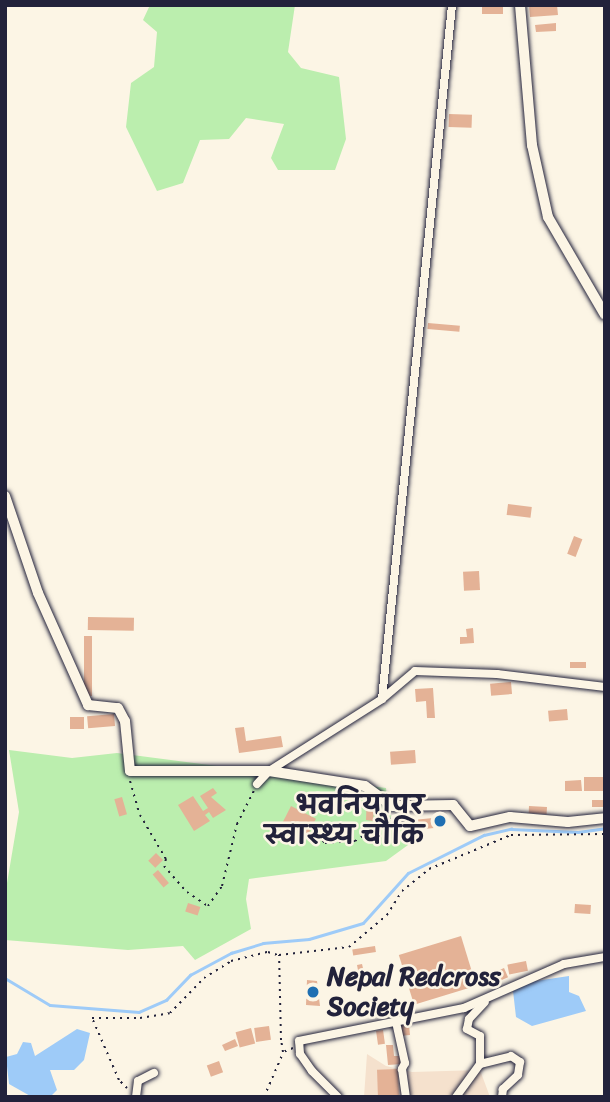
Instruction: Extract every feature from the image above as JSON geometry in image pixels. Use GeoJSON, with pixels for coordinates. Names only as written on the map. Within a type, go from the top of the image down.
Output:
{"type":"FeatureCollection","features":[{"type":"Feature","properties":{"kind":"street"},"geometry":{"type":"LineString","coordinates":[[382,699],[452,5]]}},
{"type":"Feature","properties":{"kind":"street"},"geometry":{"type":"LineString","coordinates":[[520,5],[532,145],[548,217],[605,315]]}},
{"type":"Feature","properties":{"kind":"street"},"geometry":{"type":"LineString","coordinates":[[5,496],[38,593],[88,705],[118,708],[125,721],[130,771],[269,771],[365,786],[393,806],[453,805],[470,826],[510,817],[568,822],[605,818]]}},
{"type":"Feature","properties":{"kind":"street"},"geometry":{"type":"LineString","coordinates":[[257,784],[269,771],[382,699],[415,671],[497,674],[605,687]]}},
{"type":"Feature","properties":{"kind":"street"},"geometry":{"type":"LineString","coordinates":[[338,1097],[300,1054],[299,1041],[485,1001],[523,979],[564,964],[605,957]]}},
{"type":"Feature","properties":{"kind":"street"},"geometry":{"type":"LineString","coordinates":[[456,1097],[480,1065],[480,1037],[467,1029],[469,1019],[485,1001]]}},
{"type":"Feature","properties":{"kind":"street"},"geometry":{"type":"LineString","coordinates":[[396,1021],[405,1063],[402,1069],[407,1097]]}},
{"type":"Feature","properties":{"kind":"street"},"geometry":{"type":"LineString","coordinates":[[480,1065],[511,1056],[520,1062],[518,1075],[503,1089],[502,1097]]}},
{"type":"Feature","properties":{"kind":"street"},"geometry":{"type":"LineString","coordinates":[[135,1093],[138,1081],[154,1073]]}},
{"type":"Feature","properties":{"kind":"path"},"geometry":{"type":"LineString","coordinates":[[130,771],[130,788],[140,815],[166,859],[164,866],[187,892],[208,906],[222,886],[237,824],[257,784]]}},
{"type":"Feature","properties":{"kind":"path"},"geometry":{"type":"LineString","coordinates":[[318,835],[324,843],[355,841],[388,822],[406,805]]}},
{"type":"Feature","properties":{"kind":"path"},"geometry":{"type":"LineString","coordinates":[[135,1093],[119,1080],[92,1018],[140,1018],[170,1013],[204,978],[231,961],[268,952],[279,956],[349,947],[387,915],[402,891],[429,869],[511,835],[605,834]]}},
{"type":"Feature","properties":{"kind":"path"},"geometry":{"type":"LineString","coordinates":[[264,1097],[284,1052],[279,956]]}},
{"type":"Feature","properties":{"kind":"path"},"geometry":{"type":"LineString","coordinates":[[284,1052],[296,1048],[300,1054]]}},
{"type":"Feature","properties":{"kind":"shaded area"},"geometry":{"type":"Polygon","coordinates":[[[367,1054],[386,1066],[412,1072],[480,1070],[490,1097],[364,1097],[367,1054]]]}},
{"type":"Feature","properties":{"kind":"green space"},"geometry":{"type":"Polygon","coordinates":[[[150,5],[295,5],[288,52],[301,68],[339,77],[346,139],[335,170],[278,170],[271,158],[284,124],[246,118],[229,139],[200,140],[183,183],[157,191],[126,127],[131,83],[154,67],[157,32],[143,20],[150,5]]]}},
{"type":"Feature","properties":{"kind":"green space"},"geometry":{"type":"Polygon","coordinates":[[[9,750],[72,758],[117,753],[386,788],[388,815],[402,818],[409,827],[408,845],[386,861],[249,879],[246,899],[251,929],[195,960],[183,946],[128,950],[5,940],[5,895],[19,812],[9,750]]]}},
{"type":"Feature","properties":{"kind":"water"},"geometry":{"type":"Polygon","coordinates":[[[569,976],[569,992],[579,996],[586,1011],[532,1026],[516,1017],[513,991],[522,983],[569,976]]]}},
{"type":"Feature","properties":{"kind":"water"},"geometry":{"type":"Polygon","coordinates":[[[77,1029],[90,1033],[84,1060],[74,1070],[50,1070],[57,1090],[51,1096],[32,1097],[9,1084],[6,1057],[17,1054],[23,1042],[31,1043],[35,1056],[77,1029]]]}},
{"type":"Feature","properties":{"kind":"building"},"geometry":{"type":"Polygon","coordinates":[[[529,5],[557,5],[558,15],[530,17],[529,5]]]}},
{"type":"Feature","properties":{"kind":"building"},"geometry":{"type":"Polygon","coordinates":[[[482,6],[503,6],[503,14],[482,14],[482,6]]]}},
{"type":"Feature","properties":{"kind":"building"},"geometry":{"type":"Polygon","coordinates":[[[556,23],[556,31],[536,32],[535,25],[556,23]]]}},
{"type":"Feature","properties":{"kind":"building"},"geometry":{"type":"Polygon","coordinates":[[[449,114],[472,115],[472,128],[449,127],[449,114]]]}},
{"type":"Feature","properties":{"kind":"building"},"geometry":{"type":"Polygon","coordinates":[[[428,323],[460,326],[459,332],[427,329],[428,323]]]}},
{"type":"Feature","properties":{"kind":"building"},"geometry":{"type":"Polygon","coordinates":[[[508,504],[532,507],[530,518],[507,515],[508,504]]]}},
{"type":"Feature","properties":{"kind":"building"},"geometry":{"type":"Polygon","coordinates":[[[574,536],[582,539],[576,557],[567,554],[574,536]]]}},
{"type":"Feature","properties":{"kind":"building"},"geometry":{"type":"Polygon","coordinates":[[[479,571],[480,590],[464,591],[463,572],[479,571]]]}},
{"type":"Feature","properties":{"kind":"building"},"geometry":{"type":"Polygon","coordinates":[[[88,617],[134,618],[134,631],[88,630],[88,617]]]}},
{"type":"Feature","properties":{"kind":"building"},"geometry":{"type":"Polygon","coordinates":[[[473,628],[474,643],[460,644],[460,637],[467,637],[466,629],[473,628]]]}},
{"type":"Feature","properties":{"kind":"building"},"geometry":{"type":"Polygon","coordinates":[[[84,636],[92,636],[92,696],[84,696],[84,636]]]}},
{"type":"Feature","properties":{"kind":"building"},"geometry":{"type":"Polygon","coordinates":[[[570,662],[586,662],[586,668],[570,668],[570,662]]]}},
{"type":"Feature","properties":{"kind":"building"},"geometry":{"type":"Polygon","coordinates":[[[511,682],[512,694],[491,696],[490,684],[511,682]]]}},
{"type":"Feature","properties":{"kind":"building"},"geometry":{"type":"Polygon","coordinates":[[[433,688],[435,718],[427,718],[426,701],[416,702],[415,689],[433,688]]]}},
{"type":"Feature","properties":{"kind":"building"},"geometry":{"type":"Polygon","coordinates":[[[567,709],[568,720],[549,722],[548,711],[567,709]]]}},
{"type":"Feature","properties":{"kind":"building"},"geometry":{"type":"Polygon","coordinates":[[[114,714],[115,726],[88,728],[87,716],[114,714]]]}},
{"type":"Feature","properties":{"kind":"building"},"geometry":{"type":"Polygon","coordinates":[[[70,717],[84,717],[84,729],[70,729],[70,717]]]}},
{"type":"Feature","properties":{"kind":"building"},"geometry":{"type":"Polygon","coordinates":[[[244,727],[246,741],[281,736],[283,747],[239,753],[235,728],[244,727]]]}},
{"type":"Feature","properties":{"kind":"building"},"geometry":{"type":"Polygon","coordinates":[[[415,750],[416,763],[391,765],[390,752],[415,750]]]}},
{"type":"Feature","properties":{"kind":"building"},"geometry":{"type":"Polygon","coordinates":[[[584,777],[604,777],[604,791],[584,791],[584,777]]]}},
{"type":"Feature","properties":{"kind":"building"},"geometry":{"type":"Polygon","coordinates":[[[581,780],[582,791],[565,791],[565,781],[581,780]]]}},
{"type":"Feature","properties":{"kind":"building"},"geometry":{"type":"Polygon","coordinates":[[[213,788],[217,793],[211,797],[226,810],[213,818],[209,812],[205,815],[210,821],[194,831],[178,805],[193,796],[203,811],[208,808],[200,796],[213,788]]]}},
{"type":"Feature","properties":{"kind":"building"},"geometry":{"type":"Polygon","coordinates":[[[367,795],[375,796],[373,821],[366,820],[367,795]]]}},
{"type":"Feature","properties":{"kind":"building"},"geometry":{"type":"Polygon","coordinates":[[[122,797],[127,814],[119,817],[114,799],[122,797]]]}},
{"type":"Feature","properties":{"kind":"building"},"geometry":{"type":"Polygon","coordinates":[[[592,800],[605,800],[605,807],[592,807],[592,800]]]}},
{"type":"Feature","properties":{"kind":"building"},"geometry":{"type":"Polygon","coordinates":[[[291,806],[316,819],[307,836],[282,823],[291,806]]]}},
{"type":"Feature","properties":{"kind":"building"},"geometry":{"type":"Polygon","coordinates":[[[529,806],[547,807],[547,814],[529,813],[529,806]]]}},
{"type":"Feature","properties":{"kind":"building"},"geometry":{"type":"Polygon","coordinates":[[[433,818],[434,828],[419,830],[418,820],[433,818]]]}},
{"type":"Feature","properties":{"kind":"building"},"geometry":{"type":"Polygon","coordinates":[[[156,853],[163,860],[155,868],[148,861],[156,853]]]}},
{"type":"Feature","properties":{"kind":"building"},"geometry":{"type":"Polygon","coordinates":[[[158,870],[169,883],[164,888],[153,874],[158,870]]]}},
{"type":"Feature","properties":{"kind":"building"},"geometry":{"type":"Polygon","coordinates":[[[188,903],[200,907],[198,916],[185,912],[188,903]]]}},
{"type":"Feature","properties":{"kind":"building"},"geometry":{"type":"Polygon","coordinates":[[[575,904],[591,905],[590,914],[574,913],[575,904]]]}},
{"type":"Feature","properties":{"kind":"building"},"geometry":{"type":"Polygon","coordinates":[[[461,936],[476,986],[414,1005],[399,955],[461,936]]]}},
{"type":"Feature","properties":{"kind":"building"},"geometry":{"type":"Polygon","coordinates":[[[375,946],[376,952],[353,956],[352,950],[375,946]]]}},
{"type":"Feature","properties":{"kind":"building"},"geometry":{"type":"Polygon","coordinates":[[[526,961],[528,971],[509,974],[507,965],[526,961]]]}},
{"type":"Feature","properties":{"kind":"building"},"geometry":{"type":"Polygon","coordinates":[[[362,964],[367,985],[361,986],[357,965],[362,964]]]}},
{"type":"Feature","properties":{"kind":"building"},"geometry":{"type":"Polygon","coordinates":[[[504,968],[508,977],[491,985],[487,976],[504,968]]]}},
{"type":"Feature","properties":{"kind":"building"},"geometry":{"type":"Polygon","coordinates":[[[307,980],[317,981],[320,1006],[306,1005],[307,980]]]}},
{"type":"Feature","properties":{"kind":"building"},"geometry":{"type":"Polygon","coordinates":[[[409,1024],[410,1035],[402,1036],[401,1025],[409,1024]]]}},
{"type":"Feature","properties":{"kind":"building"},"geometry":{"type":"Polygon","coordinates":[[[269,1026],[271,1040],[256,1042],[254,1028],[269,1026]]]}},
{"type":"Feature","properties":{"kind":"building"},"geometry":{"type":"Polygon","coordinates":[[[251,1028],[255,1043],[240,1048],[236,1032],[251,1028]]]}},
{"type":"Feature","properties":{"kind":"building"},"geometry":{"type":"Polygon","coordinates":[[[383,1030],[385,1044],[378,1045],[376,1031],[383,1030]]]}},
{"type":"Feature","properties":{"kind":"building"},"geometry":{"type":"Polygon","coordinates":[[[235,1039],[238,1046],[225,1051],[222,1045],[235,1039]]]}},
{"type":"Feature","properties":{"kind":"building"},"geometry":{"type":"Polygon","coordinates":[[[386,1045],[393,1045],[394,1056],[401,1056],[402,1064],[388,1065],[386,1045]]]}},
{"type":"Feature","properties":{"kind":"building"},"geometry":{"type":"Polygon","coordinates":[[[219,1061],[223,1072],[211,1077],[207,1065],[219,1061]]]}},
{"type":"Feature","properties":{"kind":"building"},"geometry":{"type":"Polygon","coordinates":[[[398,1069],[399,1097],[378,1097],[377,1070],[398,1069]]]}},
{"type":"Feature","properties":{"kind":"waterway"},"geometry":{"type":"LineString","coordinates":[[5,978],[50,1005],[139,1012],[166,1000],[190,975],[231,953],[263,943],[309,939],[363,923],[408,873],[484,835],[511,829],[578,832],[605,828]]}},
{"type":"Feature","properties":{"kind":"place","name":"भवनियापुर स्वास्थ्य चाैकि"},"geometry":{"type":"Point","coordinates":[440,821]}},
{"type":"Feature","properties":{"kind":"place","name":"Nepal Redcross Society"},"geometry":{"type":"Point","coordinates":[313,992]}}]}
